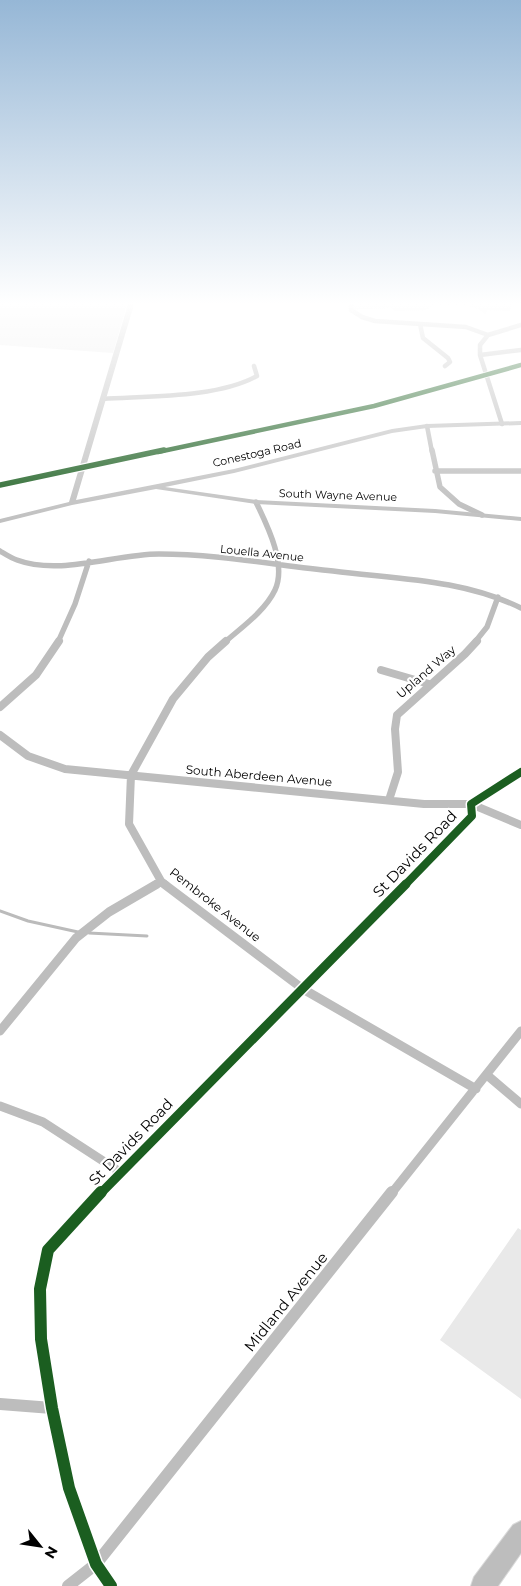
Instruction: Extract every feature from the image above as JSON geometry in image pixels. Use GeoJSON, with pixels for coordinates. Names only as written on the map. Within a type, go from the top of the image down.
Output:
{"type":"FeatureCollection","features":[{"type":"Feature","properties":{"kind":"highway"},"geometry":{"type":"LineString","coordinates":[[483,1586],[521,1533]]}},
{"type":"Feature","properties":{"kind":"main road"},"geometry":{"type":"LineString","coordinates":[[72,503],[110,375]]}},
{"type":"Feature","properties":{"kind":"main road","name":"Conestoga Road"},"geometry":{"type":"LineString","coordinates":[[0,521],[72,503],[234,471],[392,431],[427,426],[521,423]]}},
{"type":"Feature","properties":{"kind":"main road","name":"South Wayne Avenue"},"geometry":{"type":"LineString","coordinates":[[156,486],[165,490],[256,502],[435,511],[521,519]]}},
{"type":"Feature","properties":{"kind":"street"},"geometry":{"type":"LineString","coordinates":[[103,399],[230,388],[252,381],[258,375]]}},
{"type":"Feature","properties":{"kind":"street"},"geometry":{"type":"LineString","coordinates":[[486,375],[502,424]]}},
{"type":"Feature","properties":{"kind":"street"},"geometry":{"type":"LineString","coordinates":[[427,426],[435,471],[440,487],[459,504],[482,515]]}},
{"type":"Feature","properties":{"kind":"street"},"geometry":{"type":"LineString","coordinates":[[435,471],[521,471]]}},
{"type":"Feature","properties":{"kind":"street","name":"Pembroke Avenue"},"geometry":{"type":"LineString","coordinates":[[256,502],[271,532],[279,564],[276,589],[260,611],[208,656],[173,700],[131,775],[129,824],[161,881],[303,989],[476,1089]]}},
{"type":"Feature","properties":{"kind":"street","name":"Louella Avenue"},"geometry":{"type":"LineString","coordinates":[[0,551],[15,561],[33,565],[53,565],[157,554],[279,564],[355,574],[423,580],[465,587],[521,608]]}},
{"type":"Feature","properties":{"kind":"street"},"geometry":{"type":"LineString","coordinates":[[0,707],[39,671],[60,642],[72,616],[89,561]]}},
{"type":"Feature","properties":{"kind":"street","name":"Upland Way"},"geometry":{"type":"LineString","coordinates":[[389,800],[398,772],[395,729],[397,715],[429,684],[465,654],[481,636],[487,627],[498,598]]}},
{"type":"Feature","properties":{"kind":"street"},"geometry":{"type":"LineString","coordinates":[[381,670],[429,684]]}},
{"type":"Feature","properties":{"kind":"street","name":"South Aberdeen Avenue"},"geometry":{"type":"LineString","coordinates":[[0,735],[28,756],[65,769],[424,804],[471,804],[521,825]]}},
{"type":"Feature","properties":{"kind":"street"},"geometry":{"type":"LineString","coordinates":[[471,804],[521,772]]}},
{"type":"Feature","properties":{"kind":"street","name":"St Davids Road"},"geometry":{"type":"LineString","coordinates":[[111,1586],[96,1564],[69,1488],[52,1408],[41,1339],[40,1289],[48,1250],[120,1172],[472,816],[471,804]]}},
{"type":"Feature","properties":{"kind":"street"},"geometry":{"type":"LineString","coordinates":[[0,1031],[76,938],[109,912],[161,881]]}},
{"type":"Feature","properties":{"kind":"street","name":"Midland Avenue"},"geometry":{"type":"LineString","coordinates":[[68,1586],[96,1564],[521,1032]]}},
{"type":"Feature","properties":{"kind":"street"},"geometry":{"type":"LineString","coordinates":[[487,1075],[521,1104]]}},
{"type":"Feature","properties":{"kind":"street"},"geometry":{"type":"LineString","coordinates":[[0,1106],[43,1122],[120,1172]]}},
{"type":"Feature","properties":{"kind":"street"},"geometry":{"type":"LineString","coordinates":[[0,1404],[52,1408]]}},
{"type":"Feature","properties":{"kind":"shaded area"},"geometry":{"type":"Polygon","coordinates":[[[518,1228],[521,1230],[521,1399],[440,1340],[518,1228]]]}},
{"type":"Feature","properties":{"kind":"waterway"},"geometry":{"type":"LineString","coordinates":[[0,911],[28,921],[78,932]]}},
{"type":"Feature","properties":{"kind":"waterway"},"geometry":{"type":"LineString","coordinates":[[89,933],[147,936]]}},
{"type":"Feature","properties":{"kind":"cycle path"},"geometry":{"type":"LineString","coordinates":[[0,485],[374,406],[485,375]]}},
{"type":"Feature","properties":{"kind":"cycle path"},"geometry":{"type":"LineString","coordinates":[[111,1586],[96,1564],[69,1488],[52,1408],[41,1339],[40,1289],[48,1250],[120,1172],[472,816],[471,804],[521,772]]}}]}
